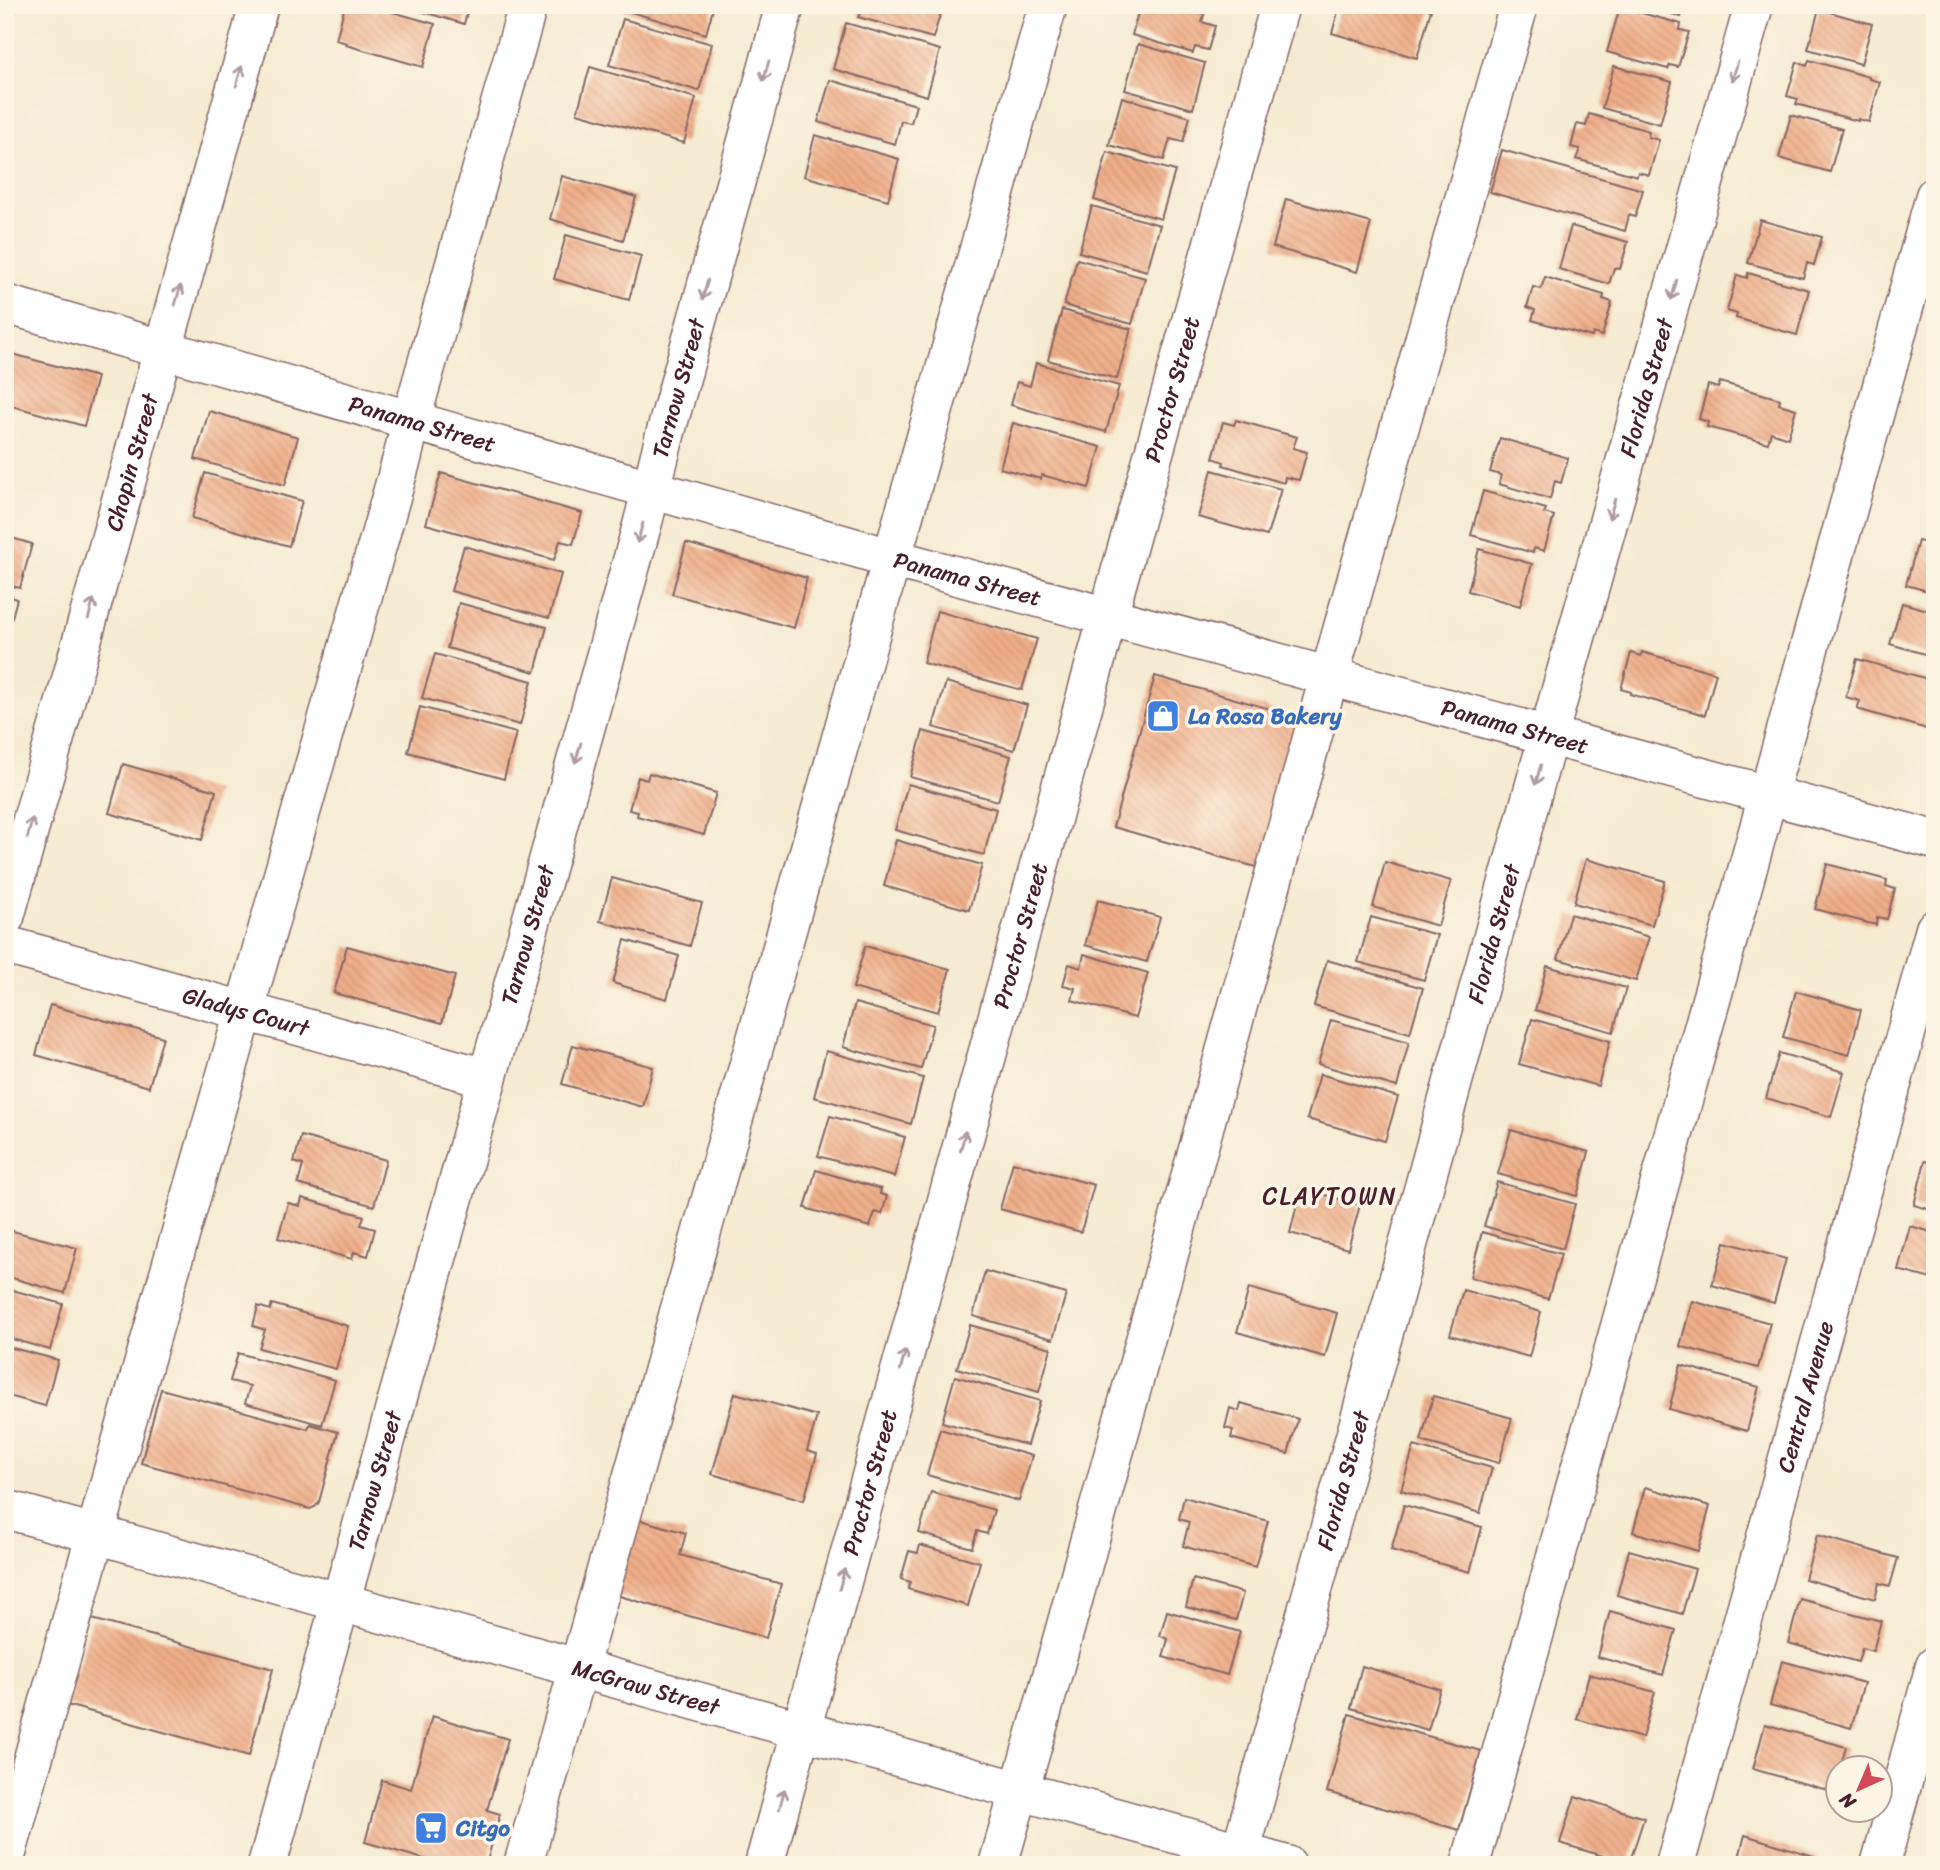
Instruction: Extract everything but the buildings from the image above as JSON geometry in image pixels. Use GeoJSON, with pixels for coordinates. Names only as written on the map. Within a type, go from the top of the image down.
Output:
{"type":"FeatureCollection","features":[{"type":"Feature","properties":{"kind":"street","name":"Chopin Street"},"geometry":{"type":"LineString","coordinates":[[5,917],[259,5]]}},
{"type":"Feature","properties":{"kind":"street"},"geometry":{"type":"LineString","coordinates":[[5,1860],[528,5]]}},
{"type":"Feature","properties":{"kind":"street","name":"Tarnow Street"},"geometry":{"type":"LineString","coordinates":[[267,1865],[785,5]]}},
{"type":"Feature","properties":{"kind":"street"},"geometry":{"type":"LineString","coordinates":[[523,1865],[1048,5]]}},
{"type":"Feature","properties":{"kind":"street","name":"Proctor Street"},"geometry":{"type":"LineString","coordinates":[[764,1865],[1108,616],[1280,5]]}},
{"type":"Feature","properties":{"kind":"street"},"geometry":{"type":"LineString","coordinates":[[998,1865],[1519,5]]}},
{"type":"Feature","properties":{"kind":"street","name":"Florida Street"},"geometry":{"type":"LineString","coordinates":[[1239,1858],[1754,5]]}},
{"type":"Feature","properties":{"kind":"street"},"geometry":{"type":"LineString","coordinates":[[1469,1865],[1935,196]]}},
{"type":"Feature","properties":{"kind":"street","name":"Panama Street"},"geometry":{"type":"LineString","coordinates":[[5,304],[891,558],[1935,840]]}},
{"type":"Feature","properties":{"kind":"street","name":"Central Avenue"},"geometry":{"type":"LineString","coordinates":[[1675,1865],[1935,929]]}},
{"type":"Feature","properties":{"kind":"street","name":"Gladys Court"},"geometry":{"type":"LineString","coordinates":[[5,945],[487,1078]]}},
{"type":"Feature","properties":{"kind":"street","name":"McGraw Street"},"geometry":{"type":"LineString","coordinates":[[5,1509],[1018,1790],[1239,1858],[1287,1865]]}},
{"type":"Feature","properties":{"kind":"street"},"geometry":{"type":"LineString","coordinates":[[1880,1865],[1935,1666]]}},
{"type":"Feature","properties":{"kind":"place","name":"La Rosa Bakery"},"geometry":{"type":"Point","coordinates":[1163,716]}},
{"type":"Feature","properties":{"kind":"place","name":"Citgo"},"geometry":{"type":"Point","coordinates":[431,1828]}},
{"type":"Feature","properties":{"kind":"district","name":"CLAYTOWN"},"geometry":{"type":"Point","coordinates":[1330,1196]}}]}
